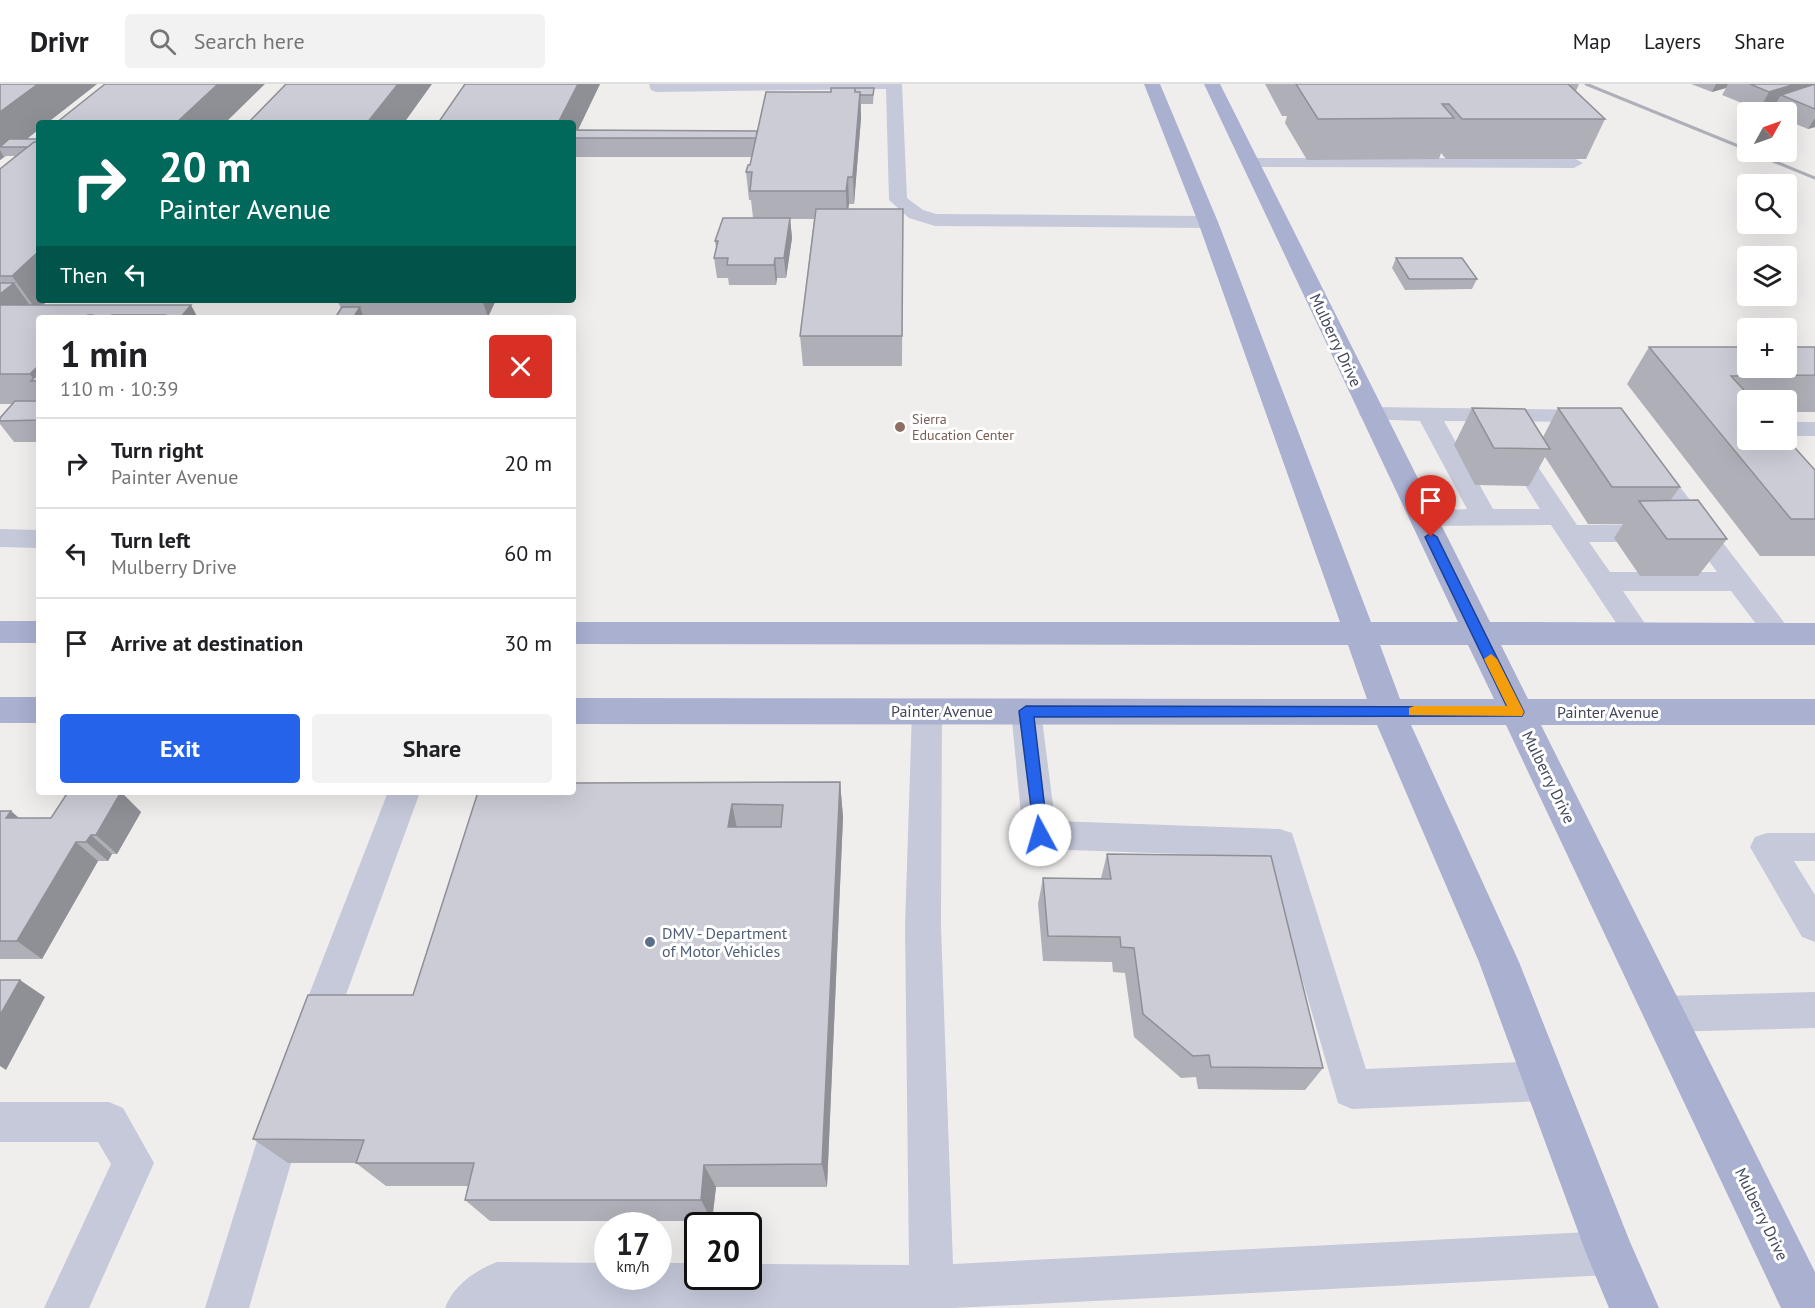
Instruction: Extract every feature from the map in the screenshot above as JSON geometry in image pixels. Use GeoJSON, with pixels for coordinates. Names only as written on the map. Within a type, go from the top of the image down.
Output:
{"type":"FeatureCollection","features":[{"type":"Feature","properties":{"kind":"main road"},"geometry":{"type":"LineString","coordinates":[[1152,84],[1208,222],[1388,711],[1499,962],[1610,1253],[1634,1308]]}},
{"type":"Feature","properties":{"kind":"main road","name":"Mulberry Drive"},"geometry":{"type":"LineString","coordinates":[[1212,84],[1808,1308]]}},
{"type":"Feature","properties":{"kind":"main road"},"geometry":{"type":"LineString","coordinates":[[0,632],[36,632]]}},
{"type":"Feature","properties":{"kind":"main road"},"geometry":{"type":"LineString","coordinates":[[576,633],[1815,634]]}},
{"type":"Feature","properties":{"kind":"main road"},"geometry":{"type":"LineString","coordinates":[[0,710],[36,710]]}},
{"type":"Feature","properties":{"kind":"main road","name":"Painter Avenue"},"geometry":{"type":"LineString","coordinates":[[576,711],[1815,712]]}},
{"type":"Feature","properties":{"kind":"lane"},"geometry":{"type":"LineString","coordinates":[[657,84],[656,87],[889,84]]}},
{"type":"Feature","properties":{"kind":"lane"},"geometry":{"type":"LineString","coordinates":[[894,84],[898,200],[916,214],[935,220],[1208,222]]}},
{"type":"Feature","properties":{"kind":"lane"},"geometry":{"type":"LineString","coordinates":[[1252,163],[1574,162]]}},
{"type":"Feature","properties":{"kind":"lane"},"geometry":{"type":"LineString","coordinates":[[1371,414],[1612,415],[1779,634]]}},
{"type":"Feature","properties":{"kind":"lane"},"geometry":{"type":"LineString","coordinates":[[1428,414],[1485,518]]}},
{"type":"Feature","properties":{"kind":"lane"},"geometry":{"type":"LineString","coordinates":[[1492,414],[1638,634]]}},
{"type":"Feature","properties":{"kind":"lane"},"geometry":{"type":"LineString","coordinates":[[1797,429],[1815,429]]}},
{"type":"Feature","properties":{"kind":"lane"},"geometry":{"type":"LineString","coordinates":[[1422,518],[1485,518],[1564,525],[1702,532]]}},
{"type":"Feature","properties":{"kind":"lane"},"geometry":{"type":"LineString","coordinates":[[0,538],[36,539]]}},
{"type":"Feature","properties":{"kind":"lane"},"geometry":{"type":"LineString","coordinates":[[1602,582],[1740,581]]}},
{"type":"Feature","properties":{"kind":"lane"},"geometry":{"type":"LineString","coordinates":[[927,711],[923,926],[932,1297]]}},
{"type":"Feature","properties":{"kind":"lane"},"geometry":{"type":"LineString","coordinates":[[1026,711],[1040,835],[1280,843],[1352,1089],[1544,1081]]}},
{"type":"Feature","properties":{"kind":"lane"},"geometry":{"type":"LineString","coordinates":[[227,1308],[298,1073],[403,795]]}},
{"type":"Feature","properties":{"kind":"lane"},"geometry":{"type":"LineString","coordinates":[[1815,847],[1767,847],[1815,926]]}},
{"type":"Feature","properties":{"kind":"lane"},"geometry":{"type":"LineString","coordinates":[[1664,1014],[1815,1010]]}},
{"type":"Feature","properties":{"kind":"lane"},"geometry":{"type":"LineString","coordinates":[[0,1122],[109,1122],[133,1162],[66,1308]]}},
{"type":"Feature","properties":{"kind":"lane"},"geometry":{"type":"LineString","coordinates":[[467,1308],[497,1284],[932,1297],[1610,1253]]}},
{"type":"Feature","properties":{"kind":"building"},"geometry":{"type":"Polygon","coordinates":[[[0,84],[38,84],[0,112],[0,84]]]}},
{"type":"Feature","properties":{"kind":"building"},"geometry":{"type":"Polygon","coordinates":[[[105,84],[218,84],[179,120],[60,120],[105,84]]]}},
{"type":"Feature","properties":{"kind":"building"},"geometry":{"type":"Polygon","coordinates":[[[286,84],[398,84],[369,120],[251,120],[286,84]]]}},
{"type":"Feature","properties":{"kind":"building"},"geometry":{"type":"Polygon","coordinates":[[[465,84],[578,84],[560,120],[440,120],[465,84]]]}},
{"type":"Feature","properties":{"kind":"building"},"geometry":{"type":"Polygon","coordinates":[[[1296,84],[1568,84],[1605,119],[1462,119],[1449,104],[1442,104],[1454,118],[1318,119],[1296,84]]]}},
{"type":"Feature","properties":{"kind":"building"},"geometry":{"type":"Polygon","coordinates":[[[1750,84],[1795,84],[1769,92],[1750,84]]]}},
{"type":"Feature","properties":{"kind":"building"},"geometry":{"type":"Polygon","coordinates":[[[1815,84],[1815,109],[1781,95],[1815,84]]]}},
{"type":"Feature","properties":{"kind":"building"},"geometry":{"type":"Polygon","coordinates":[[[831,88],[855,88],[855,92],[860,92],[853,177],[848,177],[846,191],[750,191],[752,172],[746,172],[750,165],[766,92],[831,92],[831,88]]]}},
{"type":"Feature","properties":{"kind":"building"},"geometry":{"type":"Polygon","coordinates":[[[855,88],[874,88],[873,95],[860,95],[860,92],[855,92],[855,88]]]}},
{"type":"Feature","properties":{"kind":"building"},"geometry":{"type":"Polygon","coordinates":[[[576,130],[757,131],[756,138],[576,138],[576,130]]]}},
{"type":"Feature","properties":{"kind":"building"},"geometry":{"type":"Polygon","coordinates":[[[9,139],[36,139],[36,142],[28,147],[0,147],[9,139]]]}},
{"type":"Feature","properties":{"kind":"building"},"geometry":{"type":"Polygon","coordinates":[[[36,142],[36,254],[12,276],[0,276],[0,169],[36,142]]]}},
{"type":"Feature","properties":{"kind":"building"},"geometry":{"type":"Polygon","coordinates":[[[816,209],[903,209],[902,336],[800,336],[816,209]]]}},
{"type":"Feature","properties":{"kind":"building"},"geometry":{"type":"Polygon","coordinates":[[[723,218],[790,218],[784,258],[775,258],[774,265],[727,265],[728,258],[714,258],[718,241],[715,241],[723,218]]]}},
{"type":"Feature","properties":{"kind":"building"},"geometry":{"type":"Polygon","coordinates":[[[1396,258],[1462,258],[1477,279],[1409,279],[1396,258]]]}},
{"type":"Feature","properties":{"kind":"building"},"geometry":{"type":"Polygon","coordinates":[[[0,283],[14,283],[0,294],[0,283]]]}},
{"type":"Feature","properties":{"kind":"building"},"geometry":{"type":"Polygon","coordinates":[[[0,305],[191,305],[183,315],[36,315],[36,368],[30,374],[0,374],[0,305]]]}},
{"type":"Feature","properties":{"kind":"building"},"geometry":{"type":"Polygon","coordinates":[[[342,307],[360,307],[355,315],[337,315],[342,307]]]}},
{"type":"Feature","properties":{"kind":"building"},"geometry":{"type":"Polygon","coordinates":[[[1649,347],[1737,347],[1737,376],[1731,376],[1744,390],[1737,390],[1737,450],[1797,450],[1815,470],[1815,519],[1791,519],[1649,347]]]}},
{"type":"Feature","properties":{"kind":"building"},"geometry":{"type":"Polygon","coordinates":[[[1797,347],[1815,347],[1815,375],[1797,375],[1797,347]]]}},
{"type":"Feature","properties":{"kind":"building"},"geometry":{"type":"Polygon","coordinates":[[[15,401],[36,401],[36,420],[0,421],[15,401]]]}},
{"type":"Feature","properties":{"kind":"building"},"geometry":{"type":"Polygon","coordinates":[[[1472,408],[1525,409],[1550,449],[1494,448],[1472,408]]]}},
{"type":"Feature","properties":{"kind":"building"},"geometry":{"type":"Polygon","coordinates":[[[1558,408],[1621,408],[1680,487],[1612,487],[1558,408]]]}},
{"type":"Feature","properties":{"kind":"building"},"geometry":{"type":"Polygon","coordinates":[[[1698,500],[1727,539],[1667,539],[1639,501],[1698,500]]]}},
{"type":"Feature","properties":{"kind":"building","name":"DMV - Department of Motor Vehicles"},"geometry":{"type":"Polygon","coordinates":[[[840,782],[822,1164],[704,1165],[701,1200],[465,1200],[474,1163],[356,1163],[364,1140],[253,1139],[308,995],[413,995],[477,795],[576,795],[576,783],[840,782]],[[732,804],[728,827],[781,827],[783,805],[732,804]]]}},
{"type":"Feature","properties":{"kind":"building"},"geometry":{"type":"Polygon","coordinates":[[[66,795],[119,795],[96,835],[91,835],[86,842],[76,842],[17,941],[0,941],[0,811],[11,811],[6,818],[51,818],[66,795]]]}},
{"type":"Feature","properties":{"kind":"building"},"geometry":{"type":"Polygon","coordinates":[[[1107,854],[1271,856],[1323,1068],[1211,1067],[1209,1055],[1193,1056],[1143,1014],[1134,948],[1121,947],[1120,937],[1048,936],[1043,878],[1111,879],[1107,854]]]}},
{"type":"Feature","properties":{"kind":"building"},"geometry":{"type":"Polygon","coordinates":[[[0,980],[20,980],[0,1015],[0,980]]]}},
{"type":"Feature","properties":{"kind":"railway"},"geometry":{"type":"LineString","coordinates":[[1586,84],[1737,146]]}},
{"type":"Feature","properties":{"kind":"railway"},"geometry":{"type":"LineString","coordinates":[[1776,162],[1815,178]]}},
{"type":"Feature","properties":{"kind":"slow traffic"},"geometry":{"type":"LineString","coordinates":[[1414,711],[1517,712],[1491,659]]}},
{"type":"Feature","properties":{"kind":"place","name":"Sierra Education Center"},"geometry":{"type":"Point","coordinates":[900,427]}},
{"type":"Feature","properties":{"kind":"place","name":"DMV - Department of Motor Vehicles"},"geometry":{"type":"Point","coordinates":[650,942]}},
{"type":"Feature","properties":{"kind":"route"},"geometry":{"type":"LineString","coordinates":[[1040,835],[1026,711],[1517,712],[1431,537]]}}]}
